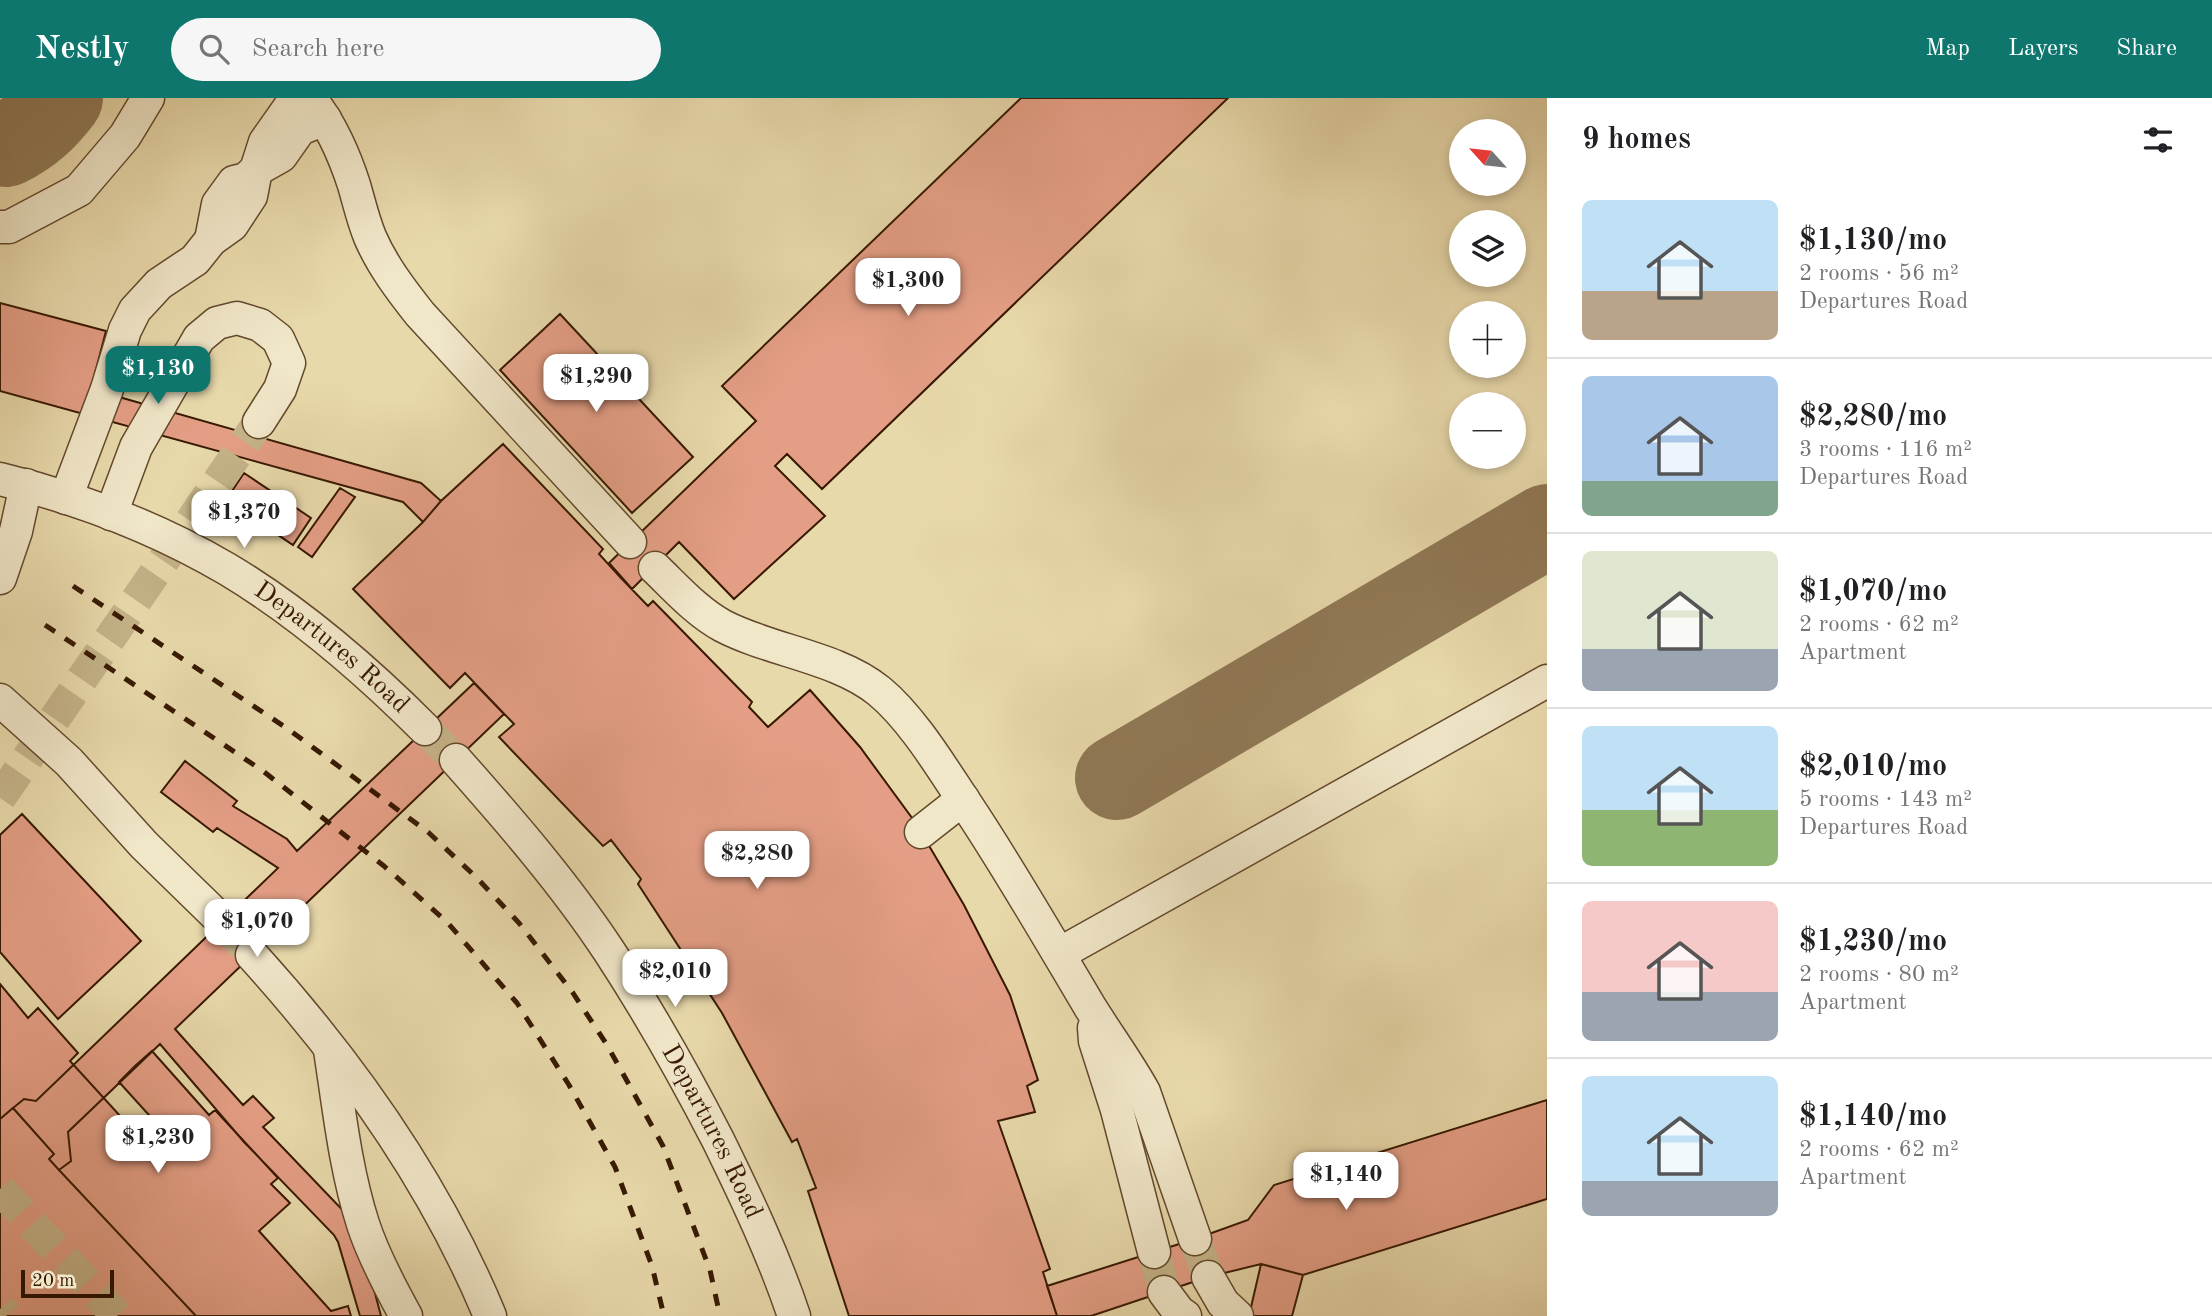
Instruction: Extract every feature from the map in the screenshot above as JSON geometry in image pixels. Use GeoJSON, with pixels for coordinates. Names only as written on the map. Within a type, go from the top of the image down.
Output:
{"type":"FeatureCollection","features":[{"type":"Feature","properties":{"kind":"street"},"geometry":{"type":"LineString","coordinates":[[0,228],[9,227],[79,190],[125,136],[148,98]]}},
{"type":"Feature","properties":{"kind":"street"},"geometry":{"type":"LineString","coordinates":[[256,170],[265,142],[294,98]]}},
{"type":"Feature","properties":{"kind":"street"},"geometry":{"type":"LineString","coordinates":[[66,498],[107,389],[125,330],[135,310],[159,284],[195,260],[211,240],[218,204],[234,182],[246,179],[281,156],[318,108],[345,162],[369,236],[395,283],[420,314],[630,542]]}},
{"type":"Feature","properties":{"kind":"street"},"geometry":{"type":"LineString","coordinates":[[111,514],[136,447],[199,338],[217,323],[237,318],[260,325],[278,339],[289,363],[280,389],[259,422]]}},
{"type":"Feature","properties":{"kind":"street"},"geometry":{"type":"LineString","coordinates":[[0,578],[16,531],[13,482]]}},
{"type":"Feature","properties":{"kind":"street","name":"Departures Road"},"geometry":{"type":"LineString","coordinates":[[13,482],[111,514],[227,570],[338,650],[425,729]]}},
{"type":"Feature","properties":{"kind":"street"},"geometry":{"type":"LineString","coordinates":[[655,568],[695,606],[721,625],[755,640],[856,675],[880,692],[903,715],[1014,876],[1143,1092],[1195,1239]]}},
{"type":"Feature","properties":{"kind":"street"},"geometry":{"type":"LineString","coordinates":[[1059,954],[1547,681]]}},
{"type":"Feature","properties":{"kind":"street"},"geometry":{"type":"LineString","coordinates":[[2,704],[69,762],[144,845],[223,922]]}},
{"type":"Feature","properties":{"kind":"street","name":"Departures Road"},"geometry":{"type":"LineString","coordinates":[[456,760],[501,811],[571,899],[608,950],[637,997],[725,1154],[794,1316]]}},
{"type":"Feature","properties":{"kind":"street"},"geometry":{"type":"LineString","coordinates":[[921,832],[962,799]]}},
{"type":"Feature","properties":{"kind":"street"},"geometry":{"type":"LineString","coordinates":[[253,955],[330,1046],[382,1119],[459,1249],[490,1316]]}},
{"type":"Feature","properties":{"kind":"street"},"geometry":{"type":"LineString","coordinates":[[1092,1010],[1095,1041],[1154,1252]]}},
{"type":"Feature","properties":{"kind":"street"},"geometry":{"type":"LineString","coordinates":[[330,1046],[346,1155],[357,1205],[372,1246],[406,1316]]}},
{"type":"Feature","properties":{"kind":"street"},"geometry":{"type":"LineString","coordinates":[[1208,1277],[1223,1303],[1237,1316]]}},
{"type":"Feature","properties":{"kind":"street"},"geometry":{"type":"LineString","coordinates":[[1164,1292],[1185,1316]]}},
{"type":"Feature","properties":{"kind":"building"},"geometry":{"type":"Polygon","coordinates":[[[1021,98],[1228,98],[822,489],[787,454],[775,466],[825,516],[734,599],[679,542],[632,589],[609,563],[756,421],[722,386],[1021,98]]]}},
{"type":"Feature","properties":{"kind":"building"},"geometry":{"type":"Polygon","coordinates":[[[0,303],[106,331],[91,389],[421,483],[441,501],[423,522],[403,502],[0,391],[0,303]]]}},
{"type":"Feature","properties":{"kind":"building"},"geometry":{"type":"Polygon","coordinates":[[[560,314],[693,457],[632,513],[500,370],[560,314]]]}},
{"type":"Feature","properties":{"kind":"building"},"geometry":{"type":"Polygon","coordinates":[[[503,444],[603,549],[599,554],[621,578],[648,606],[653,601],[752,702],[749,707],[768,727],[810,690],[860,747],[915,822],[964,905],[1010,995],[1038,1080],[1027,1086],[1035,1112],[998,1121],[1050,1269],[1043,1272],[1057,1316],[849,1316],[808,1191],[816,1188],[797,1139],[792,1142],[722,1013],[638,884],[641,879],[611,840],[603,846],[499,737],[514,724],[465,673],[450,688],[353,589],[423,522],[441,501],[503,444]]]}},
{"type":"Feature","properties":{"kind":"building"},"geometry":{"type":"Polygon","coordinates":[[[244,473],[311,518],[293,545],[226,500],[244,473]]]}},
{"type":"Feature","properties":{"kind":"building"},"geometry":{"type":"Polygon","coordinates":[[[340,488],[355,497],[312,557],[298,547],[340,488]]]}},
{"type":"Feature","properties":{"kind":"building"},"geometry":{"type":"Polygon","coordinates":[[[474,683],[504,714],[175,1029],[243,1105],[253,1096],[274,1118],[263,1127],[355,1223],[381,1316],[360,1316],[334,1235],[244,1142],[160,1044],[68,1132],[71,1161],[59,1170],[49,1159],[54,1154],[13,1108],[24,1099],[36,1101],[278,868],[217,828],[213,832],[161,792],[185,761],[237,801],[233,806],[287,839],[297,851],[474,683]]]}},
{"type":"Feature","properties":{"kind":"building"},"geometry":{"type":"Polygon","coordinates":[[[22,814],[141,941],[58,1019],[0,952],[0,835],[22,814]]]}},
{"type":"Feature","properties":{"kind":"building"},"geometry":{"type":"Polygon","coordinates":[[[0,984],[28,1018],[38,1008],[78,1053],[70,1061],[162,1162],[177,1146],[119,1082],[135,1066],[152,1051],[209,1115],[215,1110],[278,1178],[271,1184],[290,1203],[259,1231],[331,1311],[348,1306],[351,1316],[196,1316],[49,1159],[54,1154],[13,1108],[0,1119],[0,984]]]}},
{"type":"Feature","properties":{"kind":"building"},"geometry":{"type":"Polygon","coordinates":[[[1547,1100],[1547,1199],[1303,1275],[1261,1264],[1208,1277],[1091,1316],[1057,1316],[1047,1286],[1248,1220],[1274,1185],[1547,1100]]]}},
{"type":"Feature","properties":{"kind":"building"},"geometry":{"type":"Polygon","coordinates":[[[13,1108],[54,1154],[49,1159],[196,1316],[0,1316],[0,1119],[13,1108]]]}},
{"type":"Feature","properties":{"kind":"building"},"geometry":{"type":"Polygon","coordinates":[[[1261,1264],[1303,1275],[1292,1316],[1249,1316],[1261,1264]]]}},
{"type":"Feature","properties":{"kind":"taxiway"},"geometry":{"type":"LineString","coordinates":[[6,145],[36,125],[61,98]]}},
{"type":"Feature","properties":{"kind":"taxiway"},"geometry":{"type":"LineString","coordinates":[[1117,778],[1547,526]]}},
{"type":"Feature","properties":{"kind":"tunnel"},"geometry":{"type":"LineString","coordinates":[[0,798],[259,422]]}},
{"type":"Feature","properties":{"kind":"tunnel"},"geometry":{"type":"LineString","coordinates":[[425,729],[456,760]]}},
{"type":"Feature","properties":{"kind":"tunnel"},"geometry":{"type":"LineString","coordinates":[[223,922],[252,955]]}},
{"type":"Feature","properties":{"kind":"tunnel"},"geometry":{"type":"LineString","coordinates":[[0,1189],[117,1316]]}},
{"type":"Feature","properties":{"kind":"tunnel"},"geometry":{"type":"LineString","coordinates":[[1195,1239],[1208,1277]]}},
{"type":"Feature","properties":{"kind":"tunnel"},"geometry":{"type":"LineString","coordinates":[[1154,1252],[1164,1292]]}},
{"type":"Feature","properties":{"kind":"tunnel"},"geometry":{"type":"LineString","coordinates":[[0,1309],[6,1316]]}},
{"type":"Feature","properties":{"kind":"railway"},"geometry":{"type":"LineString","coordinates":[[73,586],[288,729],[428,832],[477,878],[519,923],[573,993],[607,1045],[663,1146],[710,1270],[720,1316]]}},
{"type":"Feature","properties":{"kind":"railway"},"geometry":{"type":"LineString","coordinates":[[45,625],[263,771],[384,866],[447,922],[517,1003],[569,1085],[615,1167],[652,1266],[664,1316]]}}]}
